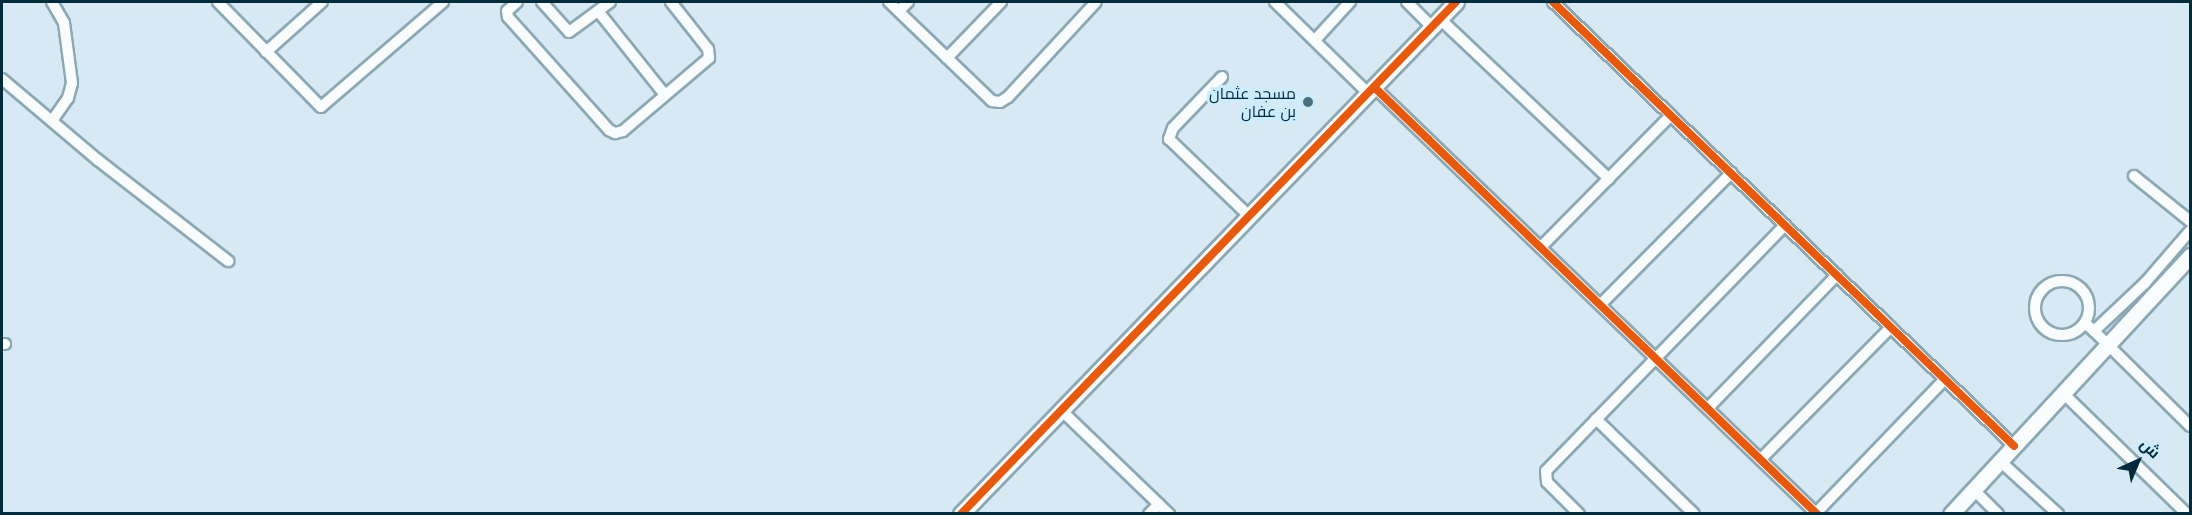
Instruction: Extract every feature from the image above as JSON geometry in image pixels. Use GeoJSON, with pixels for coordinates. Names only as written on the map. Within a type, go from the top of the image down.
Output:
{"type":"FeatureCollection","features":[{"type":"Feature","properties":{"kind":"street"},"geometry":{"type":"LineString","coordinates":[[52,2],[65,28],[72,82],[68,98],[52,121]]}},
{"type":"Feature","properties":{"kind":"street"},"geometry":{"type":"LineString","coordinates":[[218,2],[314,102],[323,106],[442,2]]}},
{"type":"Feature","properties":{"kind":"street"},"geometry":{"type":"LineString","coordinates":[[266,52],[322,2]]}},
{"type":"Feature","properties":{"kind":"street"},"geometry":{"type":"LineString","coordinates":[[516,2],[507,11],[508,18],[611,132],[623,131],[710,56],[708,49],[671,2]]}},
{"type":"Feature","properties":{"kind":"street"},"geometry":{"type":"LineString","coordinates":[[542,2],[568,32],[610,2]]}},
{"type":"Feature","properties":{"kind":"street"},"geometry":{"type":"LineString","coordinates":[[889,2],[992,101],[1000,102],[1008,97],[1096,2]]}},
{"type":"Feature","properties":{"kind":"street"},"geometry":{"type":"LineString","coordinates":[[899,11],[908,2]]}},
{"type":"Feature","properties":{"kind":"street"},"geometry":{"type":"LineString","coordinates":[[947,58],[1001,2]]}},
{"type":"Feature","properties":{"kind":"street"},"geometry":{"type":"LineString","coordinates":[[1275,2],[1541,247],[1816,513],[1944,380]]}},
{"type":"Feature","properties":{"kind":"street"},"geometry":{"type":"LineString","coordinates":[[1315,40],[1350,2]]}},
{"type":"Feature","properties":{"kind":"street"},"geometry":{"type":"LineString","coordinates":[[1407,2],[1436,22],[1609,179]]}},
{"type":"Feature","properties":{"kind":"street"},"geometry":{"type":"LineString","coordinates":[[961,513],[1456,2]]}},
{"type":"Feature","properties":{"kind":"street"},"geometry":{"type":"LineString","coordinates":[[1553,2],[2014,446]]}},
{"type":"Feature","properties":{"kind":"street"},"geometry":{"type":"LineString","coordinates":[[598,11],[665,95]]}},
{"type":"Feature","properties":{"kind":"street"},"geometry":{"type":"LineString","coordinates":[[1222,77],[1173,128],[1169,139],[1249,216]]}},
{"type":"Feature","properties":{"kind":"street"},"geometry":{"type":"LineString","coordinates":[[2,79],[228,261]]}},
{"type":"Feature","properties":{"kind":"street"},"geometry":{"type":"LineString","coordinates":[[1541,247],[1671,115]]}},
{"type":"Feature","properties":{"kind":"street"},"geometry":{"type":"LineString","coordinates":[[1601,304],[1731,173]]}},
{"type":"Feature","properties":{"kind":"street"},"geometry":{"type":"LineString","coordinates":[[2134,176],[2190,221]]}},
{"type":"Feature","properties":{"kind":"street"},"geometry":{"type":"LineString","coordinates":[[1579,513],[1547,482],[1544,475],[1785,225]]}},
{"type":"Feature","properties":{"kind":"street"},"geometry":{"type":"LineString","coordinates":[[2190,231],[2145,284],[2090,328],[2061,335],[2044,328],[2037,319],[2033,303],[2039,292],[2049,284],[2066,281],[2081,289],[2090,305],[2090,328],[2190,426]]}},
{"type":"Feature","properties":{"kind":"street"},"geometry":{"type":"LineString","coordinates":[[1951,513],[2190,256]]}},
{"type":"Feature","properties":{"kind":"street"},"geometry":{"type":"LineString","coordinates":[[1709,407],[1837,275]]}},
{"type":"Feature","properties":{"kind":"street"},"geometry":{"type":"LineString","coordinates":[[1761,459],[1891,327]]}},
{"type":"Feature","properties":{"kind":"street"},"geometry":{"type":"LineString","coordinates":[[2063,393],[2189,513]]}},
{"type":"Feature","properties":{"kind":"street"},"geometry":{"type":"LineString","coordinates":[[1062,411],[1169,513]]}},
{"type":"Feature","properties":{"kind":"street"},"geometry":{"type":"LineString","coordinates":[[1596,419],[1694,513]]}},
{"type":"Feature","properties":{"kind":"street"},"geometry":{"type":"LineString","coordinates":[[2001,461],[2058,513]]}},
{"type":"Feature","properties":{"kind":"street"},"geometry":{"type":"LineString","coordinates":[[1974,490],[1998,513]]}},
{"type":"Feature","properties":{"kind":"street"},"geometry":{"type":"LineString","coordinates":[[1149,513],[1159,504]]}},
{"type":"Feature","properties":{"kind":"cycle path"},"geometry":{"type":"LineString","coordinates":[[961,514],[1456,2]]}},
{"type":"Feature","properties":{"kind":"cycle path"},"geometry":{"type":"LineString","coordinates":[[1553,2],[2014,446]]}},
{"type":"Feature","properties":{"kind":"cycle path"},"geometry":{"type":"LineString","coordinates":[[1374,87],[1817,514]]}},
{"type":"Feature","properties":{"kind":"place","name":"مسجد عثمان بن عفان"},"geometry":{"type":"Point","coordinates":[1308,102]}}]}
